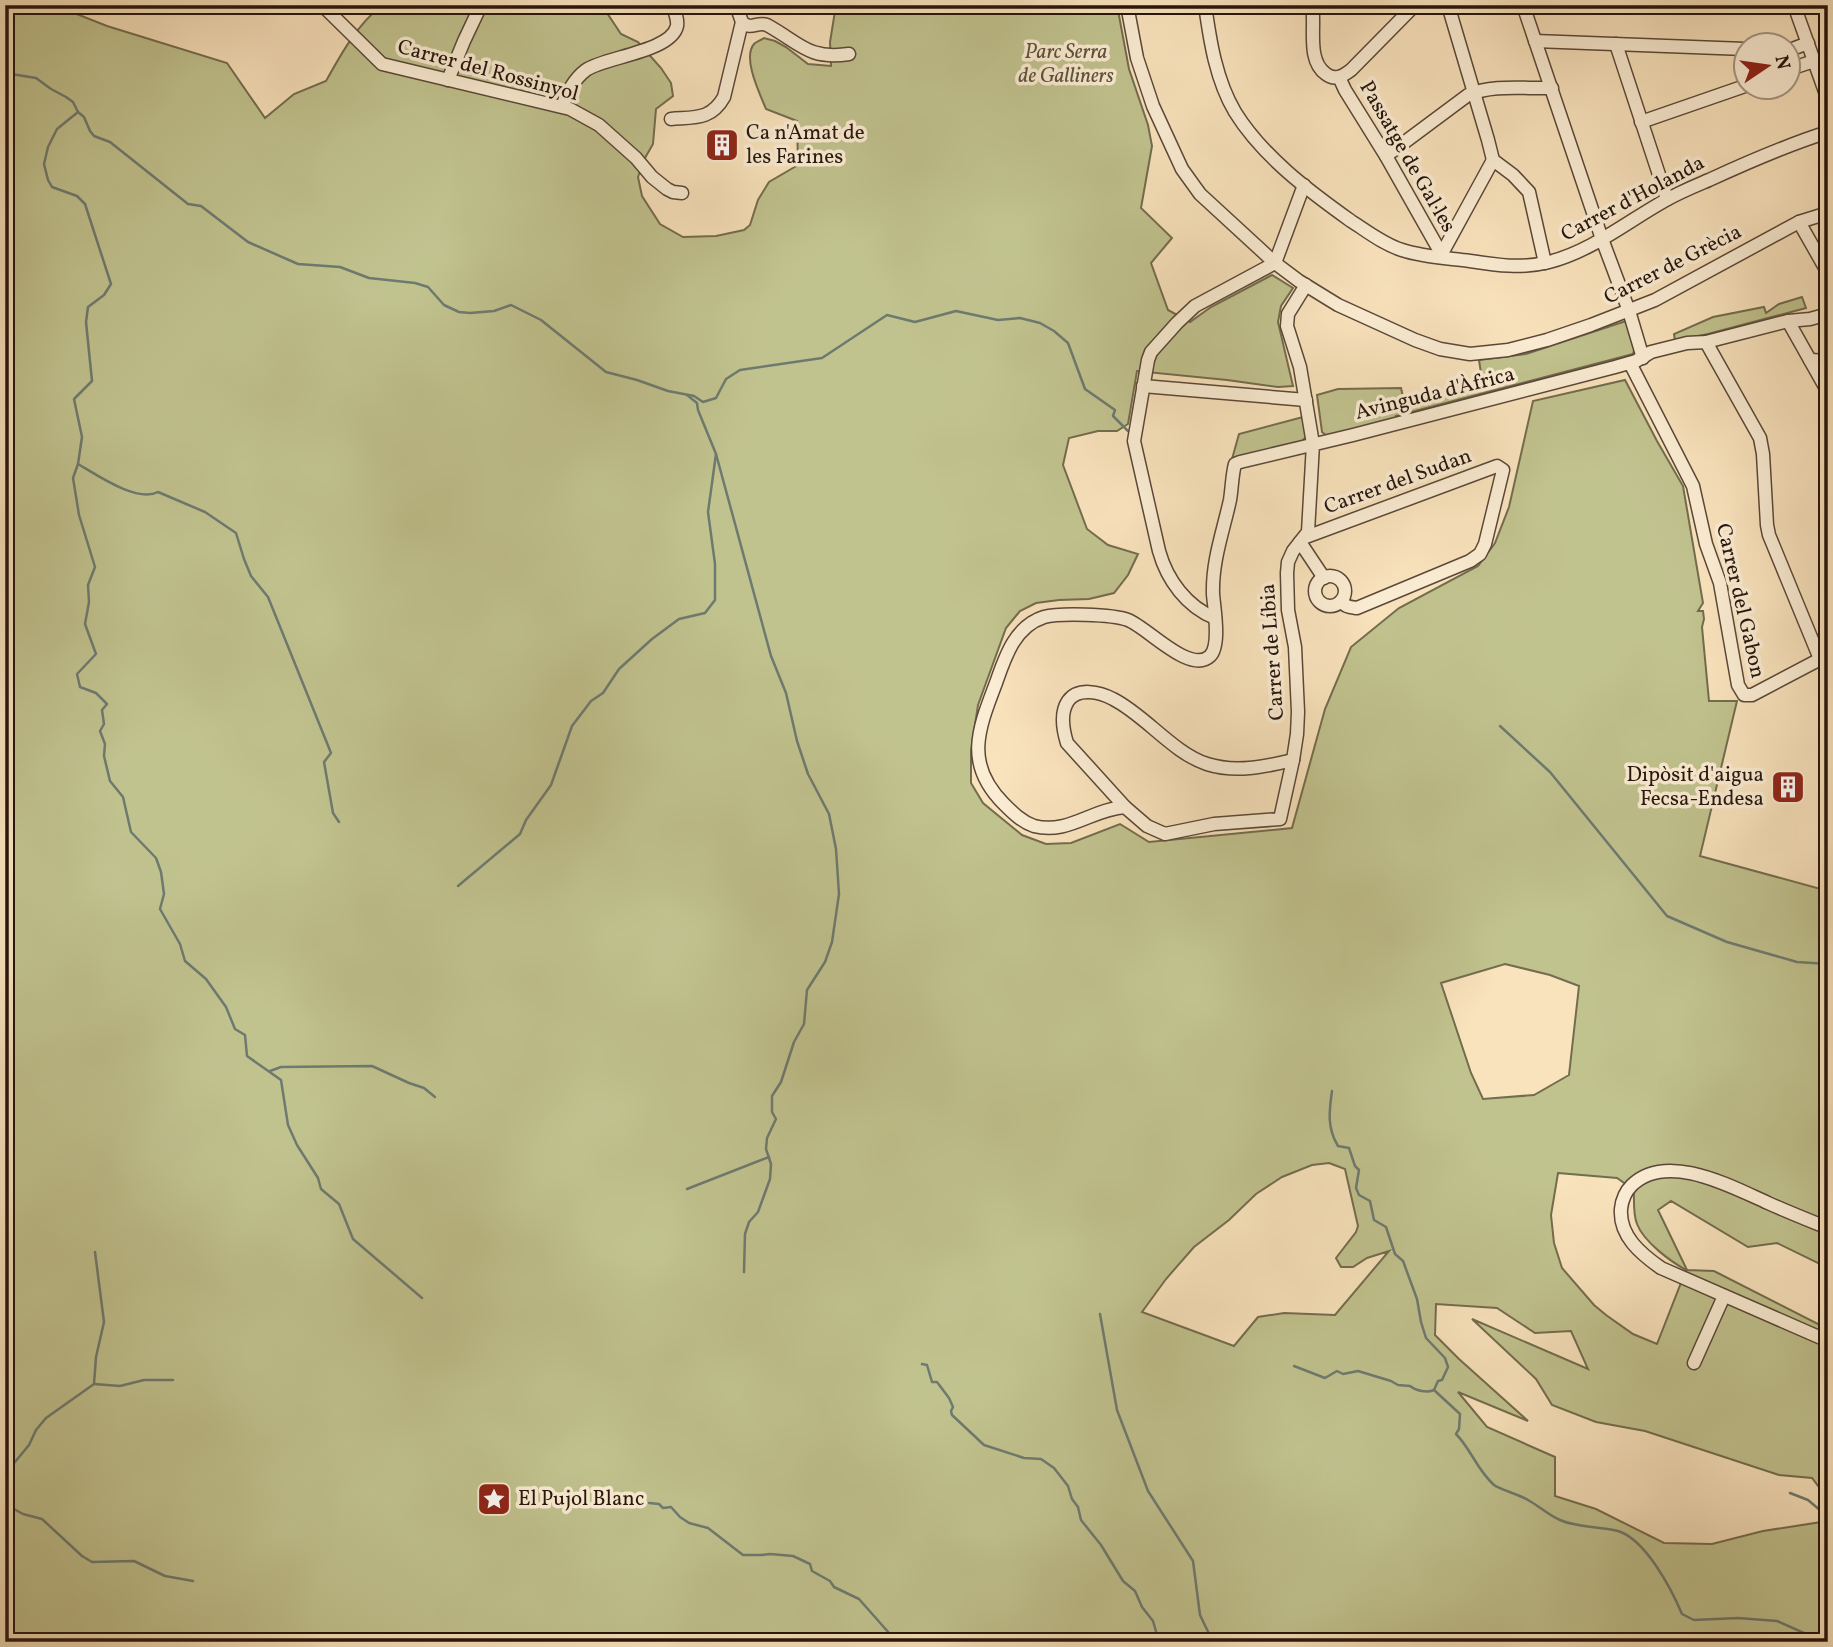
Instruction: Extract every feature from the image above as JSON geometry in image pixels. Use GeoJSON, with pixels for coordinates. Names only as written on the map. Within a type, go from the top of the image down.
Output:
{"type":"FeatureCollection","features":[{"type":"Feature","properties":{"kind":"street","name":"Carrer del Rossinyol"},"geometry":{"type":"LineString","coordinates":[[322,5],[382,64],[562,106],[577,112],[600,125],[636,158],[652,177],[673,192],[682,192]]}},
{"type":"Feature","properties":{"kind":"street"},"geometry":{"type":"LineString","coordinates":[[449,80],[481,5]]}},
{"type":"Feature","properties":{"kind":"street"},"geometry":{"type":"LineString","coordinates":[[562,106],[570,86],[587,69],[644,50],[675,32],[677,23],[673,5]]}},
{"type":"Feature","properties":{"kind":"street"},"geometry":{"type":"LineString","coordinates":[[736,5],[746,26],[762,23],[767,25],[815,54],[849,54]]}},
{"type":"Feature","properties":{"kind":"street","name":"Carrer de Grècia"},"geometry":{"type":"LineString","coordinates":[[1127,5],[1137,58],[1158,119],[1182,169],[1200,194],[1275,263],[1306,285],[1338,305],[1440,349],[1470,354],[1508,350],[1548,340],[1655,300],[1799,222],[1828,213]]}},
{"type":"Feature","properties":{"kind":"street","name":"Carrer d'Holanda"},"geometry":{"type":"LineString","coordinates":[[1205,5],[1213,57],[1235,112],[1262,146],[1325,202],[1379,239],[1401,249],[1440,257],[1517,267],[1561,258],[1602,239],[1667,199],[1755,160],[1828,132]]}},
{"type":"Feature","properties":{"kind":"street","name":"Passatge de Gal·les"},"geometry":{"type":"LineString","coordinates":[[1312,5],[1314,48],[1318,64],[1327,75],[1339,77],[1438,248],[1440,257]]}},
{"type":"Feature","properties":{"kind":"street"},"geometry":{"type":"LineString","coordinates":[[1339,77],[1359,63],[1415,5]]}},
{"type":"Feature","properties":{"kind":"street"},"geometry":{"type":"LineString","coordinates":[[1448,5],[1493,160],[1520,180],[1529,192],[1545,263]]}},
{"type":"Feature","properties":{"kind":"street"},"geometry":{"type":"LineString","coordinates":[[1523,5],[1643,358]]}},
{"type":"Feature","properties":{"kind":"street"},"geometry":{"type":"LineString","coordinates":[[1794,5],[1828,100]]}},
{"type":"Feature","properties":{"kind":"street"},"geometry":{"type":"LineString","coordinates":[[671,119],[706,116],[719,106],[729,83],[742,22]]}},
{"type":"Feature","properties":{"kind":"street"},"geometry":{"type":"LineString","coordinates":[[1535,41],[1731,49]]}},
{"type":"Feature","properties":{"kind":"street"},"geometry":{"type":"LineString","coordinates":[[1801,46],[1808,43]]}},
{"type":"Feature","properties":{"kind":"street"},"geometry":{"type":"LineString","coordinates":[[1616,44],[1667,199]]}},
{"type":"Feature","properties":{"kind":"street"},"geometry":{"type":"LineString","coordinates":[[1801,65],[1814,61]]}},
{"type":"Feature","properties":{"kind":"street"},"geometry":{"type":"LineString","coordinates":[[1386,156],[1474,92],[1485,89],[1552,88]]}},
{"type":"Feature","properties":{"kind":"street"},"geometry":{"type":"LineString","coordinates":[[1641,122],[1731,91]]}},
{"type":"Feature","properties":{"kind":"street"},"geometry":{"type":"LineString","coordinates":[[1440,257],[1493,160]]}},
{"type":"Feature","properties":{"kind":"street"},"geometry":{"type":"LineString","coordinates":[[1125,807],[1102,810],[1065,827],[1047,828],[1027,823],[1017,817],[988,786],[980,766],[979,732],[982,719],[1008,651],[1024,629],[1044,617],[1059,615],[1121,618],[1135,623],[1185,657],[1202,660],[1210,656],[1216,642],[1215,618],[1198,610],[1164,569],[1134,441],[1143,386],[1151,352],[1186,313],[1217,293],[1275,263],[1304,185]]}},
{"type":"Feature","properties":{"kind":"street"},"geometry":{"type":"LineString","coordinates":[[1799,222],[1828,273]]}},
{"type":"Feature","properties":{"kind":"street","name":"Carrer de Líbia"},"geometry":{"type":"LineString","coordinates":[[1125,807],[1147,826],[1165,834],[1213,824],[1280,820],[1293,760],[1298,712],[1295,647],[1288,610],[1287,573],[1288,562],[1308,532],[1313,444],[1300,367],[1287,326],[1288,314],[1306,285]]}},
{"type":"Feature","properties":{"kind":"street","name":"Avinguda d'Àfrica"},"geometry":{"type":"LineString","coordinates":[[1788,321],[1794,317],[1828,309]]}},
{"type":"Feature","properties":{"kind":"street","name":"Avinguda d'Àfrica"},"geometry":{"type":"LineString","coordinates":[[1215,618],[1214,566],[1235,464],[1643,358],[1657,358],[1788,321],[1810,320],[1828,314]]}},
{"type":"Feature","properties":{"kind":"street"},"geometry":{"type":"LineString","coordinates":[[1788,321],[1828,392]]}},
{"type":"Feature","properties":{"kind":"street"},"geometry":{"type":"LineString","coordinates":[[1706,342],[1760,438],[1769,536],[1824,657]]}},
{"type":"Feature","properties":{"kind":"street"},"geometry":{"type":"LineString","coordinates":[[1810,360],[1828,361]]}},
{"type":"Feature","properties":{"kind":"street","name":"Carrer del Gabon"},"geometry":{"type":"LineString","coordinates":[[1630,363],[1693,486],[1709,555],[1720,583],[1740,692],[1752,695],[1824,657]]}},
{"type":"Feature","properties":{"kind":"street"},"geometry":{"type":"LineString","coordinates":[[1143,386],[1306,400]]}},
{"type":"Feature","properties":{"kind":"street","name":"Carrer del Sudan"},"geometry":{"type":"LineString","coordinates":[[1303,539],[1497,466],[1503,471],[1490,530],[1480,554],[1357,608],[1348,607],[1342,601]]}},
{"type":"Feature","properties":{"kind":"street"},"geometry":{"type":"LineString","coordinates":[[1303,539],[1324,578]]}},
{"type":"Feature","properties":{"kind":"street"},"geometry":{"type":"LineString","coordinates":[[1335,577],[1340,580],[1345,590],[1342,601],[1331,606],[1320,602],[1316,586],[1324,578],[1335,577]]}},
{"type":"Feature","properties":{"kind":"street"},"geometry":{"type":"LineString","coordinates":[[1125,807],[1067,743],[1064,713],[1066,704],[1077,694],[1089,692],[1111,697],[1189,755],[1206,764],[1228,768],[1254,768],[1293,760]]}},
{"type":"Feature","properties":{"kind":"street"},"geometry":{"type":"LineString","coordinates":[[1828,1228],[1699,1174],[1669,1171],[1652,1173],[1639,1179],[1627,1192],[1621,1208],[1622,1224],[1633,1243],[1661,1268],[1828,1341]]}},
{"type":"Feature","properties":{"kind":"street"},"geometry":{"type":"LineString","coordinates":[[1694,1363],[1724,1296]]}},
{"type":"Feature","properties":{"kind":"green space","name":"Parc Serra de Galliners"},"geometry":{"type":"Polygon","coordinates":[[[5,5],[54,5],[107,26],[227,63],[265,118],[294,94],[326,81],[357,31],[382,5],[504,5],[537,14],[598,5],[605,10],[621,34],[638,42],[671,83],[673,96],[656,109],[653,144],[638,177],[642,196],[660,224],[683,237],[716,236],[744,230],[750,225],[758,200],[769,182],[798,165],[797,121],[766,109],[753,76],[751,50],[754,44],[764,38],[786,47],[808,64],[831,66],[830,42],[836,5],[1117,5],[1129,69],[1148,125],[1152,146],[1141,208],[1172,238],[1151,263],[1168,310],[1190,322],[1211,307],[1272,275],[1293,288],[1281,306],[1278,322],[1293,386],[1278,387],[1137,371],[1128,424],[1117,431],[1098,431],[1069,438],[1063,465],[1087,529],[1108,545],[1138,554],[1128,575],[1114,593],[1089,599],[1036,603],[1020,611],[1006,628],[978,705],[971,751],[971,783],[983,803],[1022,835],[1046,844],[1071,843],[1120,824],[1149,842],[1292,828],[1325,709],[1351,647],[1399,608],[1478,566],[1495,543],[1509,507],[1533,401],[1625,380],[1683,486],[1703,603],[1698,611],[1703,611],[1704,619],[1702,627],[1709,701],[1737,701],[1700,856],[1828,891],[1828,1268],[1777,1243],[1748,1247],[1671,1201],[1658,1210],[1687,1270],[1714,1271],[1828,1329],[1828,1406],[1820,1410],[1828,1417],[1828,1499],[1812,1478],[1779,1475],[1645,1431],[1596,1422],[1552,1405],[1536,1379],[1472,1319],[1588,1369],[1571,1331],[1535,1333],[1497,1308],[1436,1304],[1435,1335],[1528,1421],[1458,1392],[1487,1427],[1555,1457],[1555,1496],[1596,1509],[1664,1543],[1712,1544],[1763,1531],[1828,1521],[1828,1642],[5,1642],[5,5]],[[1505,964],[1441,983],[1471,1073],[1483,1099],[1534,1095],[1569,1075],[1579,986],[1550,975],[1505,964]],[[1329,1163],[1312,1165],[1282,1177],[1256,1194],[1229,1220],[1194,1247],[1142,1312],[1234,1346],[1258,1317],[1284,1313],[1335,1315],[1389,1251],[1367,1258],[1353,1267],[1341,1267],[1336,1258],[1358,1226],[1345,1169],[1329,1163]],[[1558,1173],[1551,1215],[1554,1243],[1562,1268],[1606,1315],[1633,1334],[1657,1344],[1686,1270],[1658,1250],[1640,1231],[1635,1216],[1634,1190],[1617,1178],[1558,1173]]]}},
{"type":"Feature","properties":{"kind":"green space"},"geometry":{"type":"Polygon","coordinates":[[[1802,297],[1806,308],[1675,341],[1674,334],[1713,317],[1764,307],[1766,313],[1779,304],[1802,297]]]}},
{"type":"Feature","properties":{"kind":"green space"},"geometry":{"type":"Polygon","coordinates":[[[1626,321],[1635,347],[1633,354],[1396,416],[1397,419],[1327,436],[1322,432],[1317,395],[1338,389],[1401,388],[1405,405],[1483,386],[1479,360],[1526,354],[1626,321]]]}},
{"type":"Feature","properties":{"kind":"green space"},"geometry":{"type":"Polygon","coordinates":[[[1303,417],[1306,437],[1302,441],[1232,459],[1239,434],[1303,417]]]}},
{"type":"Feature","properties":{"kind":"waterway"},"geometry":{"type":"LineString","coordinates":[[5,73],[36,78],[66,97],[84,117],[94,136],[110,142],[188,204],[201,206],[248,242],[298,264],[340,267],[369,278],[428,287],[444,305],[459,312],[494,311],[511,305],[541,320],[606,372],[694,396],[703,402],[716,398],[726,379],[740,370],[822,358],[887,315],[915,322],[956,311],[998,320],[1020,318],[1040,323],[1068,343],[1085,389],[1115,410],[1113,416],[1128,431]]}},
{"type":"Feature","properties":{"kind":"waterway"},"geometry":{"type":"LineString","coordinates":[[78,112],[57,129],[48,147],[44,164],[52,187],[77,196],[85,204],[111,284],[104,295],[88,307],[86,322],[92,381],[74,399],[82,437],[73,478],[79,515],[95,567],[88,585],[89,602],[85,624],[96,654],[77,674],[80,687],[96,693],[107,704],[102,710],[104,724],[100,731],[105,744],[104,756],[110,781],[123,797],[131,832],[156,858],[164,894],[160,909],[180,944],[185,961],[206,979],[226,1007],[235,1029],[245,1035],[247,1056],[281,1080],[288,1125],[297,1145],[318,1178],[321,1189],[339,1204],[353,1239],[422,1298]]}},
{"type":"Feature","properties":{"kind":"waterway"},"geometry":{"type":"LineString","coordinates":[[458,886],[520,834],[526,820],[551,785],[572,726],[591,701],[603,693],[619,669],[679,619],[705,613],[715,600],[715,564],[708,512],[716,454],[697,403],[687,395]]}},
{"type":"Feature","properties":{"kind":"waterway"},"geometry":{"type":"LineString","coordinates":[[716,454],[771,656],[786,693],[797,741],[808,774],[829,814],[836,849],[839,894],[832,942],[825,962],[807,990],[804,1024],[794,1042],[781,1082],[772,1096],[772,1112],[776,1119],[767,1138],[766,1149],[771,1164],[770,1179],[758,1212],[749,1222],[745,1234],[744,1272]]}},
{"type":"Feature","properties":{"kind":"waterway"},"geometry":{"type":"LineString","coordinates":[[78,464],[128,491],[139,494],[158,492],[205,512],[236,533],[251,576],[268,597],[331,753],[324,762],[333,813],[339,822]]}},
{"type":"Feature","properties":{"kind":"waterway"},"geometry":{"type":"LineString","coordinates":[[1500,726],[1550,772],[1667,916],[1727,942],[1797,962],[1828,964]]}},
{"type":"Feature","properties":{"kind":"waterway"},"geometry":{"type":"LineString","coordinates":[[270,1071],[281,1067],[372,1066],[424,1088],[435,1097]]}},
{"type":"Feature","properties":{"kind":"waterway"},"geometry":{"type":"LineString","coordinates":[[1332,1091],[1330,1120],[1334,1139],[1338,1146],[1349,1148],[1359,1170],[1356,1188],[1359,1195],[1370,1201],[1374,1220],[1386,1227],[1395,1254],[1403,1261],[1417,1299],[1426,1338],[1445,1358],[1448,1367],[1434,1390],[1460,1414],[1456,1434],[1488,1479],[1497,1487],[1532,1502],[1560,1520],[1618,1531],[1628,1536],[1656,1566],[1682,1614],[1694,1620],[1738,1618],[1777,1621],[1824,1642]]}},
{"type":"Feature","properties":{"kind":"waterway"},"geometry":{"type":"LineString","coordinates":[[687,1189],[769,1157]]}},
{"type":"Feature","properties":{"kind":"waterway"},"geometry":{"type":"LineString","coordinates":[[5,1482],[10,1468],[46,1418],[94,1384],[96,1357],[104,1322],[95,1252]]}},
{"type":"Feature","properties":{"kind":"waterway"},"geometry":{"type":"LineString","coordinates":[[1100,1314],[1117,1410],[1148,1491],[1193,1561],[1200,1615],[1213,1642]]}},
{"type":"Feature","properties":{"kind":"waterway"},"geometry":{"type":"LineString","coordinates":[[922,1364],[927,1365],[932,1382],[937,1382],[949,1398],[953,1407],[952,1415],[984,1445],[1024,1458],[1041,1459],[1054,1468],[1068,1486],[1081,1520],[1101,1545],[1123,1581],[1135,1591],[1142,1607],[1153,1621],[1159,1642]]}},
{"type":"Feature","properties":{"kind":"waterway"},"geometry":{"type":"LineString","coordinates":[[1294,1366],[1325,1378],[1337,1371],[1343,1374],[1358,1371],[1398,1385],[1418,1390],[1434,1390]]}},
{"type":"Feature","properties":{"kind":"waterway"},"geometry":{"type":"LineString","coordinates":[[94,1384],[120,1386],[144,1380],[173,1380]]}},
{"type":"Feature","properties":{"kind":"waterway"},"geometry":{"type":"LineString","coordinates":[[1790,1493],[1808,1500],[1827,1516],[1822,1521],[1825,1534],[1828,1535]]}},
{"type":"Feature","properties":{"kind":"waterway"},"geometry":{"type":"LineString","coordinates":[[5,1500],[23,1514],[42,1519],[92,1562],[134,1561],[165,1576],[193,1581]]}},
{"type":"Feature","properties":{"kind":"waterway"},"geometry":{"type":"LineString","coordinates":[[649,1503],[659,1504],[663,1508],[671,1507],[680,1517],[689,1523],[708,1528],[743,1555],[793,1556],[810,1564],[812,1571],[830,1581],[834,1587],[859,1599],[897,1642]]}},
{"type":"Feature","properties":{"kind":"waterway"},"geometry":{"type":"LineString","coordinates":[[764,1635],[771,1642]]}},
{"type":"Feature","properties":{"kind":"place","name":"Ca n'Amat de les Farines"},"geometry":{"type":"Point","coordinates":[722,145]}},
{"type":"Feature","properties":{"kind":"place","name":"Dipòsit d'aigua Fecsa-Endesa"},"geometry":{"type":"Point","coordinates":[1788,787]}},
{"type":"Feature","properties":{"kind":"place","name":"El Pujol Blanc"},"geometry":{"type":"Point","coordinates":[494,1499]}}]}
